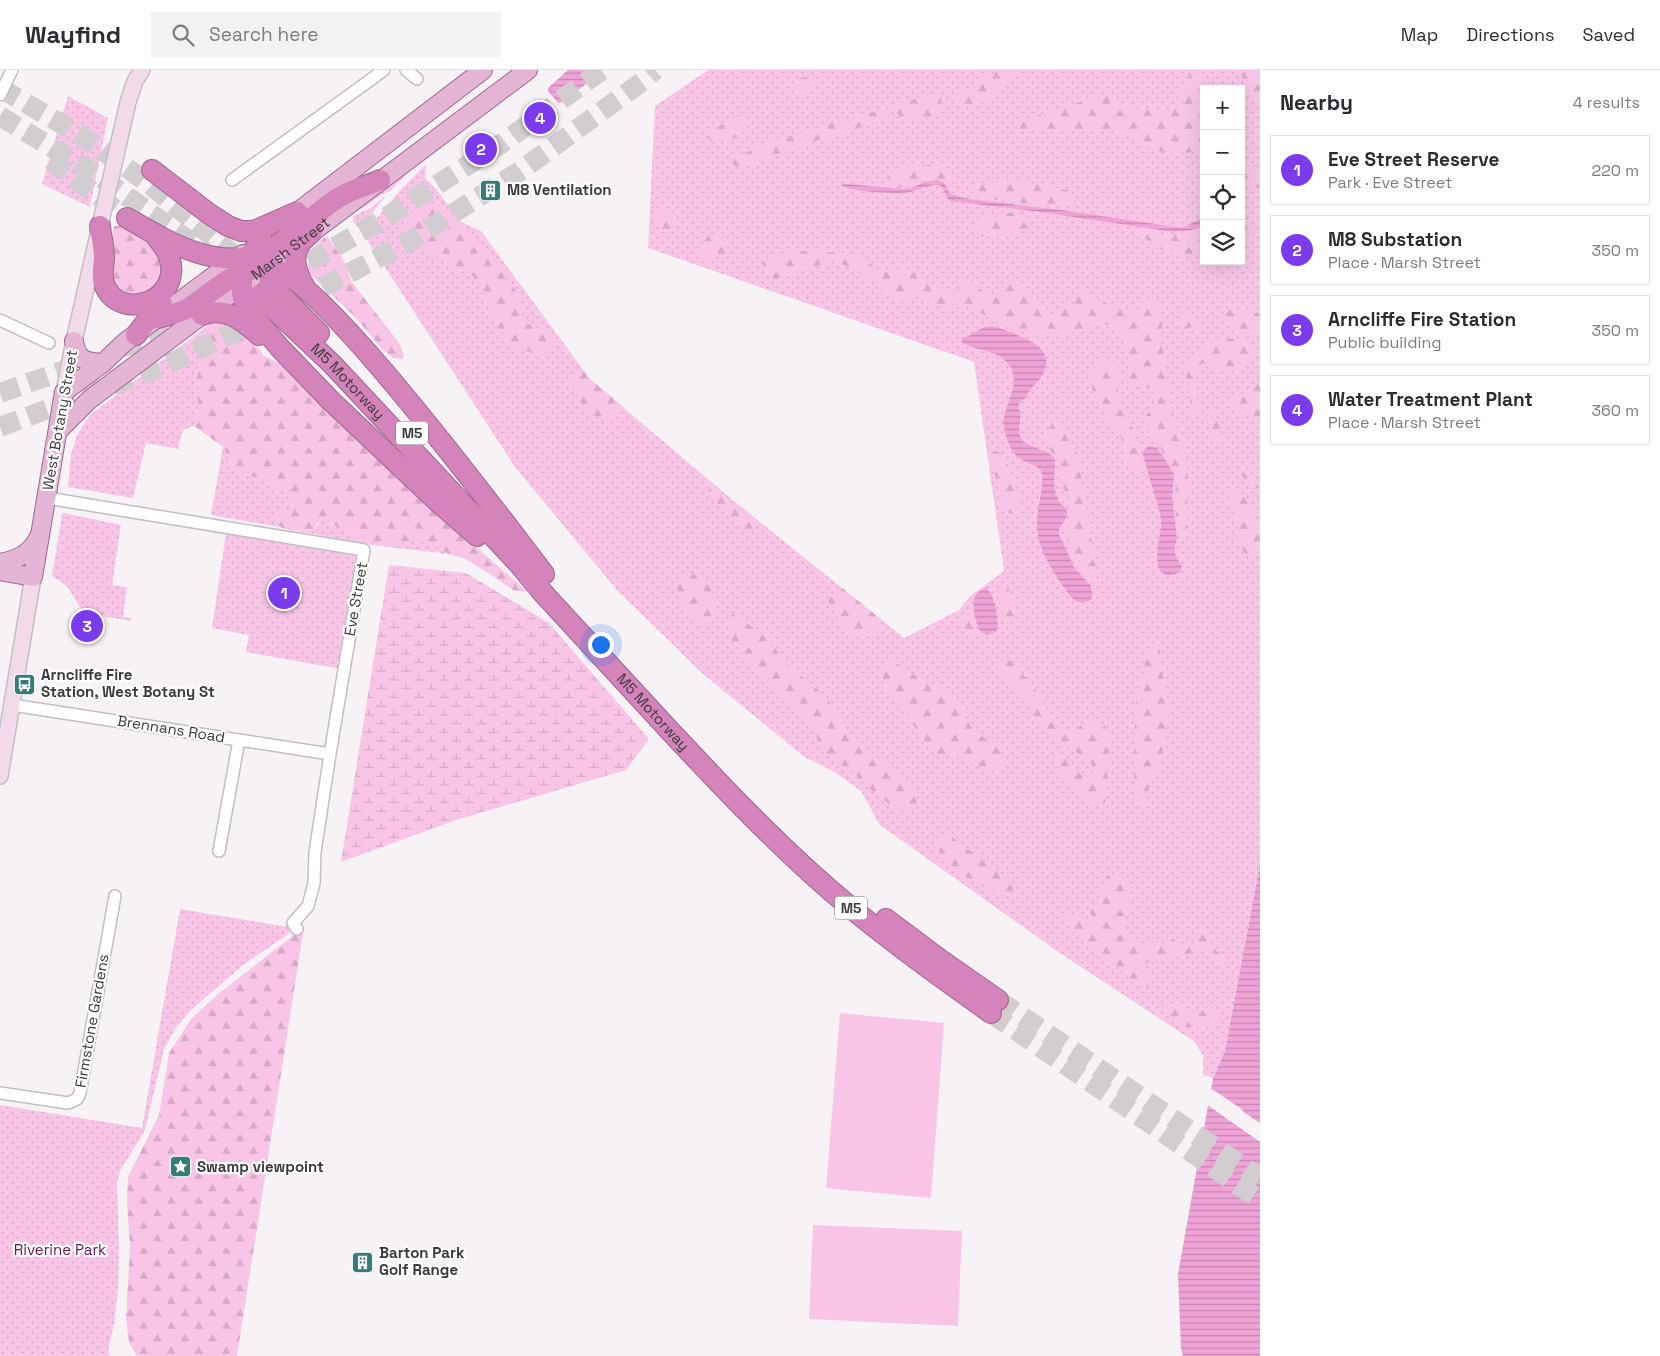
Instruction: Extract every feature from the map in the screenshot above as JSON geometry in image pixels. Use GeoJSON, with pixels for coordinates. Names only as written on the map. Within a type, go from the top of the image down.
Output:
{"type":"FeatureCollection","features":[{"type":"Feature","properties":{"kind":"highway"},"geometry":{"type":"LineString","coordinates":[[152,170],[208,214],[234,230],[247,232],[305,222]]}},
{"type":"Feature","properties":{"kind":"highway"},"geometry":{"type":"LineString","coordinates":[[280,348],[240,319],[228,313],[215,312],[210,309],[270,249],[305,222],[338,197],[380,180]]}},
{"type":"Feature","properties":{"kind":"highway"},"geometry":{"type":"LineString","coordinates":[[208,214],[246,272]]}},
{"type":"Feature","properties":{"kind":"highway"},"geometry":{"type":"LineString","coordinates":[[127,218],[174,244],[246,272],[276,270],[284,273],[310,295],[330,313],[414,407],[548,590]]}},
{"type":"Feature","properties":{"kind":"highway"},"geometry":{"type":"LineString","coordinates":[[305,222],[296,264],[298,275],[310,295]]}},
{"type":"Feature","properties":{"kind":"highway"},"geometry":{"type":"LineString","coordinates":[[100,226],[104,258],[102,270],[104,284],[115,298],[126,303],[146,303],[158,297],[166,290],[171,279],[172,267],[167,251],[153,234]]}},
{"type":"Feature","properties":{"kind":"highway"},"geometry":{"type":"LineString","coordinates":[[262,239],[246,272],[243,298],[250,312],[280,348],[332,402],[437,502],[548,590]]}},
{"type":"Feature","properties":{"kind":"highway"},"geometry":{"type":"LineString","coordinates":[[136,334],[156,309],[173,295],[181,284],[184,264],[181,254],[174,244]]}},
{"type":"Feature","properties":{"kind":"highway"},"geometry":{"type":"LineString","coordinates":[[158,318],[188,309],[246,272]]}},
{"type":"Feature","properties":{"kind":"highway","name":"M5 Motorway"},"geometry":{"type":"LineString","coordinates":[[246,272],[325,339],[548,590],[728,783],[786,850],[840,898],[907,953],[994,1006]]}},
{"type":"Feature","properties":{"kind":"main road","name":"West Botany Street"},"geometry":{"type":"LineString","coordinates":[[0,776],[74,341],[130,92],[142,70]]}},
{"type":"Feature","properties":{"kind":"main road"},"geometry":{"type":"LineString","coordinates":[[338,197],[484,70]]}},
{"type":"Feature","properties":{"kind":"main road"},"geometry":{"type":"LineString","coordinates":[[380,180],[528,70]]}},
{"type":"Feature","properties":{"kind":"main road","name":"Marsh Street"},"geometry":{"type":"LineString","coordinates":[[262,239],[305,222]]}},
{"type":"Feature","properties":{"kind":"main road"},"geometry":{"type":"LineString","coordinates":[[58,430],[89,400],[210,309]]}},
{"type":"Feature","properties":{"kind":"main road"},"geometry":{"type":"LineString","coordinates":[[64,392],[158,318]]}},
{"type":"Feature","properties":{"kind":"main road"},"geometry":{"type":"LineString","coordinates":[[74,341],[76,352],[82,359],[103,362]]}},
{"type":"Feature","properties":{"kind":"main road"},"geometry":{"type":"LineString","coordinates":[[0,563],[24,556],[41,534]]}},
{"type":"Feature","properties":{"kind":"main road"},"geometry":{"type":"LineString","coordinates":[[0,571],[33,578]]}},
{"type":"Feature","properties":{"kind":"street"},"geometry":{"type":"LineString","coordinates":[[0,94],[12,70]]}},
{"type":"Feature","properties":{"kind":"street"},"geometry":{"type":"LineString","coordinates":[[232,180],[384,70]]}},
{"type":"Feature","properties":{"kind":"street"},"geometry":{"type":"LineString","coordinates":[[406,70],[417,79]]}},
{"type":"Feature","properties":{"kind":"street"},"geometry":{"type":"LineString","coordinates":[[0,320],[49,343]]}},
{"type":"Feature","properties":{"kind":"street","name":"Eve Street"},"geometry":{"type":"LineString","coordinates":[[47,498],[364,550],[315,852],[314,883],[308,906],[293,923],[297,929]]}},
{"type":"Feature","properties":{"kind":"street","name":"Brennans Road"},"geometry":{"type":"LineString","coordinates":[[12,705],[330,754]]}},
{"type":"Feature","properties":{"kind":"street"},"geometry":{"type":"LineString","coordinates":[[219,852],[239,740]]}},
{"type":"Feature","properties":{"kind":"street","name":"Firmstone Gardens"},"geometry":{"type":"LineString","coordinates":[[0,1093],[68,1103],[77,1099],[80,1094],[115,896]]}},
{"type":"Feature","properties":{"kind":"green space"},"geometry":{"type":"Polygon","coordinates":[[[708,70],[1260,70],[1260,864],[1225,1051],[1213,1078],[1203,1075],[1203,1056],[1195,1042],[1057,951],[880,825],[861,791],[833,771],[806,758],[704,675],[616,589],[515,467],[364,235],[393,198],[426,165],[425,178],[436,189],[461,222],[481,231],[590,379],[723,492],[904,638],[959,610],[970,596],[1004,571],[974,362],[648,248],[655,106],[708,70]]]}},
{"type":"Feature","properties":{"kind":"green space"},"geometry":{"type":"Polygon","coordinates":[[[999,70],[1022,70],[1010,83],[980,103],[971,106],[962,105],[956,100],[957,95],[999,70]]]}},
{"type":"Feature","properties":{"kind":"green space"},"geometry":{"type":"Polygon","coordinates":[[[1189,70],[1202,70],[1202,85],[1200,85],[1200,152],[1169,153],[1152,150],[1124,134],[1101,129],[1019,129],[1016,126],[1017,122],[1102,95],[1122,104],[1142,109],[1152,110],[1184,106],[1180,97],[1181,89],[1188,85],[1189,70]]]}},
{"type":"Feature","properties":{"kind":"green space"},"geometry":{"type":"Polygon","coordinates":[[[1239,70],[1260,70],[1260,109],[1254,102],[1239,70]]]}},
{"type":"Feature","properties":{"kind":"green space"},"geometry":{"type":"Polygon","coordinates":[[[801,77],[809,77],[814,82],[812,93],[801,95],[796,90],[796,82],[801,77]]]}},
{"type":"Feature","properties":{"kind":"green space"},"geometry":{"type":"Polygon","coordinates":[[[68,96],[108,118],[90,207],[42,184],[68,96]]]}},
{"type":"Feature","properties":{"kind":"green space"},"geometry":{"type":"Polygon","coordinates":[[[941,97],[940,109],[933,115],[922,119],[905,120],[897,114],[895,108],[909,100],[941,97]]]}},
{"type":"Feature","properties":{"kind":"green space"},"geometry":{"type":"Polygon","coordinates":[[[884,109],[888,111],[888,118],[883,120],[813,142],[748,166],[735,166],[732,162],[734,157],[783,138],[884,109]]]}},
{"type":"Feature","properties":{"kind":"green space"},"geometry":{"type":"Polygon","coordinates":[[[740,115],[746,120],[743,131],[739,135],[728,141],[710,141],[708,135],[731,117],[740,115]]]}},
{"type":"Feature","properties":{"kind":"green space"},"geometry":{"type":"Polygon","coordinates":[[[421,160],[390,191],[348,215],[421,160]]]}},
{"type":"Feature","properties":{"kind":"green space"},"geometry":{"type":"Polygon","coordinates":[[[1250,163],[1260,169],[1260,187],[1245,185],[1245,164],[1250,163]]]}},
{"type":"Feature","properties":{"kind":"green space"},"geometry":{"type":"Polygon","coordinates":[[[924,165],[948,169],[953,176],[954,182],[950,184],[932,179],[899,187],[890,184],[887,179],[889,175],[900,169],[924,165]]]}},
{"type":"Feature","properties":{"kind":"green space"},"geometry":{"type":"Polygon","coordinates":[[[1018,181],[1068,190],[1075,195],[1076,202],[1072,206],[1039,205],[975,197],[973,194],[974,186],[986,183],[1018,181]]]}},
{"type":"Feature","properties":{"kind":"green space"},"geometry":{"type":"Polygon","coordinates":[[[384,197],[362,225],[357,227],[352,217],[370,208],[384,197]]]}},
{"type":"Feature","properties":{"kind":"green space"},"geometry":{"type":"Polygon","coordinates":[[[428,204],[442,206],[458,224],[474,236],[506,275],[516,291],[526,323],[543,331],[553,342],[551,351],[544,355],[516,349],[505,337],[491,315],[486,300],[473,276],[439,259],[420,245],[407,229],[404,217],[428,204]]]}},
{"type":"Feature","properties":{"kind":"green space"},"geometry":{"type":"Polygon","coordinates":[[[659,209],[669,209],[672,211],[675,224],[673,229],[668,232],[663,232],[658,227],[656,212],[659,209]]]}},
{"type":"Feature","properties":{"kind":"green space"},"geometry":{"type":"Polygon","coordinates":[[[1007,213],[1024,215],[1029,219],[1028,225],[1024,230],[1015,232],[979,237],[975,234],[974,228],[979,220],[984,217],[1007,213]]]}},
{"type":"Feature","properties":{"kind":"green space"},"geometry":{"type":"Polygon","coordinates":[[[129,225],[149,240],[164,266],[161,283],[149,292],[140,295],[129,294],[116,286],[112,281],[109,271],[110,245],[114,226],[129,225]]]}},
{"type":"Feature","properties":{"kind":"green space"},"geometry":{"type":"Polygon","coordinates":[[[1245,226],[1250,226],[1253,230],[1251,236],[1245,239],[1245,226]]]}},
{"type":"Feature","properties":{"kind":"green space"},"geometry":{"type":"Polygon","coordinates":[[[1139,229],[1169,235],[1200,230],[1200,254],[1183,255],[1166,251],[1158,248],[1136,233],[1139,229]]]}},
{"type":"Feature","properties":{"kind":"green space"},"geometry":{"type":"Polygon","coordinates":[[[715,232],[721,232],[725,238],[728,245],[727,255],[706,259],[699,255],[697,251],[705,240],[715,232]]]}},
{"type":"Feature","properties":{"kind":"green space"},"geometry":{"type":"Polygon","coordinates":[[[327,236],[344,261],[351,281],[400,344],[403,359],[393,358],[381,348],[355,317],[308,272],[312,251],[327,236]]]}},
{"type":"Feature","properties":{"kind":"green space"},"geometry":{"type":"Polygon","coordinates":[[[787,252],[845,253],[860,257],[878,269],[902,269],[920,274],[945,293],[957,292],[961,282],[971,282],[991,297],[997,296],[999,286],[1009,281],[1026,289],[1037,300],[1043,311],[1052,315],[1072,305],[1080,292],[1090,292],[1097,299],[1131,313],[1137,311],[1142,302],[1151,300],[1157,305],[1162,317],[1162,346],[1174,421],[1184,444],[1188,474],[1186,537],[1179,534],[1176,524],[1176,481],[1174,470],[1143,420],[1156,406],[1153,390],[1145,385],[1131,388],[1126,384],[1129,365],[1125,338],[1112,325],[1099,324],[1079,332],[1037,334],[1000,325],[966,305],[944,309],[921,298],[911,296],[904,300],[896,299],[884,294],[874,282],[849,267],[834,261],[774,279],[764,271],[763,262],[774,255],[787,252]]]}},
{"type":"Feature","properties":{"kind":"green space"},"geometry":{"type":"Polygon","coordinates":[[[1226,309],[1258,313],[1260,315],[1260,332],[1247,333],[1237,330],[1225,318],[1223,313],[1226,309]]]}},
{"type":"Feature","properties":{"kind":"green space"},"geometry":{"type":"Polygon","coordinates":[[[1182,312],[1201,321],[1206,331],[1200,332],[1195,327],[1186,330],[1179,329],[1179,313],[1182,312]]]}},
{"type":"Feature","properties":{"kind":"green space"},"geometry":{"type":"Polygon","coordinates":[[[221,323],[231,325],[252,339],[264,356],[279,363],[318,396],[483,553],[528,592],[513,590],[465,559],[449,554],[430,542],[410,541],[378,544],[365,541],[322,519],[315,530],[288,530],[278,526],[274,522],[275,514],[289,511],[293,506],[291,495],[257,478],[235,470],[223,447],[194,426],[198,413],[198,333],[209,324],[221,323]]]}},
{"type":"Feature","properties":{"kind":"green space"},"geometry":{"type":"Polygon","coordinates":[[[198,333],[198,413],[194,426],[183,430],[178,449],[146,443],[133,498],[68,487],[71,454],[77,435],[90,415],[198,333]]]}},
{"type":"Feature","properties":{"kind":"green space"},"geometry":{"type":"Polygon","coordinates":[[[1236,338],[1249,341],[1253,346],[1252,361],[1239,369],[1228,371],[1218,371],[1202,363],[1195,375],[1194,385],[1200,410],[1195,414],[1192,413],[1186,367],[1196,354],[1206,346],[1236,338]]]}},
{"type":"Feature","properties":{"kind":"green space"},"geometry":{"type":"Polygon","coordinates":[[[1102,362],[1113,362],[1118,367],[1118,401],[1134,430],[1144,466],[1141,470],[1135,468],[1125,457],[1121,437],[1111,425],[1093,392],[1091,379],[1093,369],[1102,362]]]}},
{"type":"Feature","properties":{"kind":"green space"},"geometry":{"type":"Polygon","coordinates":[[[584,371],[590,379],[621,405],[616,415],[609,419],[601,418],[583,406],[576,397],[572,388],[572,380],[575,375],[584,371]]]}},
{"type":"Feature","properties":{"kind":"green space"},"geometry":{"type":"Polygon","coordinates":[[[1258,380],[1260,381],[1260,427],[1254,417],[1241,415],[1237,412],[1232,401],[1233,396],[1252,390],[1258,380]]]}},
{"type":"Feature","properties":{"kind":"green space"},"geometry":{"type":"Polygon","coordinates":[[[1208,408],[1211,408],[1221,427],[1222,447],[1214,446],[1207,422],[1208,408]]]}},
{"type":"Feature","properties":{"kind":"green space"},"geometry":{"type":"Polygon","coordinates":[[[1054,421],[1059,421],[1065,428],[1077,453],[1097,575],[1096,583],[1090,581],[1080,570],[1067,539],[1072,507],[1061,480],[1058,460],[1046,442],[1047,433],[1054,421]]]}},
{"type":"Feature","properties":{"kind":"green space"},"geometry":{"type":"Polygon","coordinates":[[[223,447],[235,470],[257,478],[291,495],[293,506],[274,522],[279,527],[211,515],[223,447]]]}},
{"type":"Feature","properties":{"kind":"green space"},"geometry":{"type":"Polygon","coordinates":[[[992,452],[1000,453],[1005,459],[1016,487],[1019,505],[1011,514],[1003,509],[991,458],[992,452]]]}},
{"type":"Feature","properties":{"kind":"green space"},"geometry":{"type":"Polygon","coordinates":[[[1241,469],[1248,471],[1254,477],[1258,486],[1256,489],[1253,489],[1239,472],[1241,469]]]}},
{"type":"Feature","properties":{"kind":"green space"},"geometry":{"type":"Polygon","coordinates":[[[714,487],[753,521],[753,527],[750,530],[744,530],[739,526],[710,496],[708,491],[714,487]]]}},
{"type":"Feature","properties":{"kind":"green space"},"geometry":{"type":"Polygon","coordinates":[[[1240,490],[1260,531],[1260,550],[1254,557],[1247,556],[1237,541],[1238,521],[1230,506],[1231,492],[1240,490]]]}},
{"type":"Feature","properties":{"kind":"green space"},"geometry":{"type":"Polygon","coordinates":[[[62,514],[121,525],[112,585],[127,587],[123,617],[131,618],[131,621],[84,613],[68,588],[52,576],[62,514]]]}},
{"type":"Feature","properties":{"kind":"green space"},"geometry":{"type":"Polygon","coordinates":[[[322,519],[365,541],[392,544],[410,541],[430,542],[449,554],[372,545],[297,531],[315,530],[322,519]]]}},
{"type":"Feature","properties":{"kind":"green space"},"geometry":{"type":"Polygon","coordinates":[[[226,533],[352,554],[357,558],[341,669],[246,652],[249,635],[212,628],[226,533]]]}},
{"type":"Feature","properties":{"kind":"green space"},"geometry":{"type":"Polygon","coordinates":[[[389,565],[466,573],[549,623],[649,739],[626,770],[456,820],[341,862],[389,565]]]}},
{"type":"Feature","properties":{"kind":"green space"},"geometry":{"type":"Polygon","coordinates":[[[687,573],[702,578],[711,588],[714,601],[713,617],[705,622],[697,623],[690,619],[684,613],[680,604],[678,584],[681,575],[687,573]]]}},
{"type":"Feature","properties":{"kind":"green space"},"geometry":{"type":"Polygon","coordinates":[[[841,587],[882,620],[875,633],[855,637],[848,634],[829,605],[829,597],[841,587]]]}},
{"type":"Feature","properties":{"kind":"green space"},"geometry":{"type":"Polygon","coordinates":[[[1008,587],[1014,601],[1016,619],[1013,621],[1007,621],[1000,605],[1000,588],[1008,587]]]}},
{"type":"Feature","properties":{"kind":"green space"},"geometry":{"type":"Polygon","coordinates":[[[966,610],[973,610],[976,632],[974,636],[969,637],[963,627],[962,620],[966,610]]]}},
{"type":"Feature","properties":{"kind":"green space"},"geometry":{"type":"Polygon","coordinates":[[[733,614],[768,637],[786,664],[817,689],[832,705],[841,716],[847,733],[912,789],[917,801],[913,810],[906,812],[896,809],[870,789],[853,772],[824,753],[818,746],[815,727],[762,681],[751,662],[732,641],[729,616],[733,614]]]}},
{"type":"Feature","properties":{"kind":"green space"},"geometry":{"type":"Polygon","coordinates":[[[1154,643],[1158,644],[1160,650],[1161,667],[1167,697],[1167,725],[1158,767],[1142,806],[1134,795],[1135,710],[1146,658],[1151,645],[1154,643]]]}},
{"type":"Feature","properties":{"kind":"green space"},"geometry":{"type":"Polygon","coordinates":[[[1000,657],[1011,661],[1023,674],[1038,693],[1055,726],[1066,733],[1096,718],[1104,724],[1110,737],[1105,803],[1097,806],[1088,804],[1059,770],[1056,757],[1059,754],[1081,774],[1090,778],[1093,776],[1092,764],[1072,749],[1059,743],[1045,731],[1034,716],[1027,700],[998,669],[997,661],[1000,657]]]}},
{"type":"Feature","properties":{"kind":"green space"},"geometry":{"type":"Polygon","coordinates":[[[891,660],[911,673],[941,688],[958,701],[972,728],[999,748],[1004,768],[996,772],[983,769],[959,755],[937,755],[894,702],[886,689],[882,671],[886,662],[891,660]]]}},
{"type":"Feature","properties":{"kind":"green space"},"geometry":{"type":"Polygon","coordinates":[[[947,835],[953,837],[1011,880],[1013,890],[1010,897],[997,896],[952,867],[934,846],[934,840],[947,835]]]}},
{"type":"Feature","properties":{"kind":"green space"},"geometry":{"type":"Polygon","coordinates":[[[1115,874],[1127,877],[1129,883],[1128,909],[1124,927],[1125,933],[1136,944],[1152,942],[1161,945],[1169,936],[1184,946],[1192,946],[1195,934],[1200,928],[1206,928],[1210,940],[1209,945],[1227,959],[1227,964],[1223,967],[1219,966],[1203,952],[1192,953],[1140,964],[1139,968],[1150,978],[1150,983],[1147,986],[1140,985],[1129,979],[1121,970],[1072,932],[1065,920],[1074,914],[1089,920],[1093,918],[1089,909],[1101,894],[1108,875],[1115,874]]]}},
{"type":"Feature","properties":{"kind":"green space","name":"Riverine Park"},"geometry":{"type":"Polygon","coordinates":[[[180,909],[288,927],[290,933],[243,965],[191,1010],[175,1029],[164,1049],[145,1130],[120,1171],[117,1182],[118,1288],[115,1320],[108,1350],[110,1356],[0,1356],[0,1105],[142,1128],[180,909]]]}},
{"type":"Feature","properties":{"kind":"green space"},"geometry":{"type":"Polygon","coordinates":[[[304,927],[237,1356],[137,1356],[129,1342],[126,1319],[130,1246],[127,1202],[128,1177],[159,1115],[169,1053],[192,1018],[218,994],[304,927]]]}},
{"type":"Feature","properties":{"kind":"green space"},"geometry":{"type":"Polygon","coordinates":[[[1173,1005],[1192,1012],[1211,1006],[1216,1009],[1219,1016],[1213,1024],[1208,1026],[1179,1026],[1165,1012],[1166,1007],[1173,1005]]]}},
{"type":"Feature","properties":{"kind":"green space"},"geometry":{"type":"Polygon","coordinates":[[[840,1013],[944,1023],[931,1198],[826,1188],[840,1013]]]}},
{"type":"Feature","properties":{"kind":"green space"},"geometry":{"type":"Polygon","coordinates":[[[813,1225],[962,1231],[958,1326],[809,1319],[813,1225]]]}},
{"type":"Feature","properties":{"kind":"shaded area"},"geometry":{"type":"Polygon","coordinates":[[[568,70],[597,70],[598,73],[563,102],[558,103],[548,91],[548,88],[568,70]]]}},
{"type":"Feature","properties":{"kind":"shaded area"},"geometry":{"type":"Polygon","coordinates":[[[940,181],[944,183],[950,194],[968,199],[1061,210],[1182,228],[1200,219],[1200,227],[1186,231],[1167,231],[951,201],[939,185],[899,193],[862,191],[842,186],[842,184],[848,184],[909,189],[925,182],[940,181]]]}},
{"type":"Feature","properties":{"kind":"shaded area"},"geometry":{"type":"Polygon","coordinates":[[[984,327],[999,328],[1017,335],[1038,346],[1045,355],[1046,363],[1042,375],[1018,406],[1020,410],[1019,430],[1023,441],[1047,452],[1055,459],[1054,485],[1056,495],[1067,512],[1059,534],[1074,567],[1091,586],[1091,600],[1079,602],[1068,594],[1049,564],[1040,544],[1037,524],[1042,489],[1041,471],[1038,467],[1022,460],[1015,454],[1008,441],[1004,427],[1005,412],[1014,383],[1011,368],[1001,357],[962,342],[962,337],[967,337],[984,327]]]}},
{"type":"Feature","properties":{"kind":"shaded area"},"geometry":{"type":"Polygon","coordinates":[[[1149,446],[1157,448],[1174,475],[1172,495],[1177,539],[1175,550],[1182,566],[1180,572],[1172,575],[1162,573],[1157,560],[1161,519],[1143,455],[1144,450],[1149,446]]]}},
{"type":"Feature","properties":{"kind":"shaded area"},"geometry":{"type":"Polygon","coordinates":[[[985,588],[992,595],[997,621],[996,632],[986,635],[979,630],[974,608],[976,595],[985,588]]]}},
{"type":"Feature","properties":{"kind":"shaded area"},"geometry":{"type":"Polygon","coordinates":[[[1260,864],[1260,1356],[1183,1356],[1181,1348],[1178,1274],[1213,1078],[1225,1051],[1260,864]]]}},
{"type":"Feature","properties":{"kind":"pier"},"geometry":{"type":"Polygon","coordinates":[[[1208,1088],[1260,1123],[1260,1142],[1206,1104],[1208,1088]]]}},
{"type":"Feature","properties":{"kind":"tunnel"},"geometry":{"type":"LineString","coordinates":[[283,277],[380,221],[501,144],[602,70]]}},
{"type":"Feature","properties":{"kind":"tunnel"},"geometry":{"type":"LineString","coordinates":[[296,301],[403,245],[520,171],[643,81],[655,70]]}},
{"type":"Feature","properties":{"kind":"tunnel"},"geometry":{"type":"LineString","coordinates":[[0,88],[82,136],[148,183],[247,266]]}},
{"type":"Feature","properties":{"kind":"tunnel"},"geometry":{"type":"LineString","coordinates":[[0,116],[100,177],[205,252]]}},
{"type":"Feature","properties":{"kind":"tunnel"},"geometry":{"type":"LineString","coordinates":[[51,160],[127,218]]}},
{"type":"Feature","properties":{"kind":"tunnel"},"geometry":{"type":"LineString","coordinates":[[121,348],[235,304],[258,291]]}},
{"type":"Feature","properties":{"kind":"tunnel"},"geometry":{"type":"LineString","coordinates":[[0,427],[166,365],[261,319]]}},
{"type":"Feature","properties":{"kind":"tunnel"},"geometry":{"type":"LineString","coordinates":[[0,393],[85,363]]}},
{"type":"Feature","properties":{"kind":"tunnel"},"geometry":{"type":"LineString","coordinates":[[998,1000],[1260,1178]]}},
{"type":"Feature","properties":{"kind":"tunnel"},"geometry":{"type":"LineString","coordinates":[[991,1013],[1260,1200]]}},
{"type":"Feature","properties":{"kind":"place","name":"Water Treatment Plant"},"geometry":{"type":"Point","coordinates":[540,118]}},
{"type":"Feature","properties":{"kind":"place","name":"M8 Substation"},"geometry":{"type":"Point","coordinates":[481,149]}},
{"type":"Feature","properties":{"kind":"place","name":"M8 Ventilation"},"geometry":{"type":"Point","coordinates":[491,190]}},
{"type":"Feature","properties":{"kind":"place","name":"Eve Street Reserve"},"geometry":{"type":"Point","coordinates":[284,593]}},
{"type":"Feature","properties":{"kind":"place","name":"Arncliffe Fire Station"},"geometry":{"type":"Point","coordinates":[87,626]}},
{"type":"Feature","properties":{"kind":"place","name":"Arncliffe Fire Station, West Botany St"},"geometry":{"type":"Point","coordinates":[25,684]}},
{"type":"Feature","properties":{"kind":"place","name":"Swamp viewpoint"},"geometry":{"type":"Point","coordinates":[181,1167]}},
{"type":"Feature","properties":{"kind":"place","name":"Barton Park Golf Range"},"geometry":{"type":"Point","coordinates":[363,1262]}}]}
